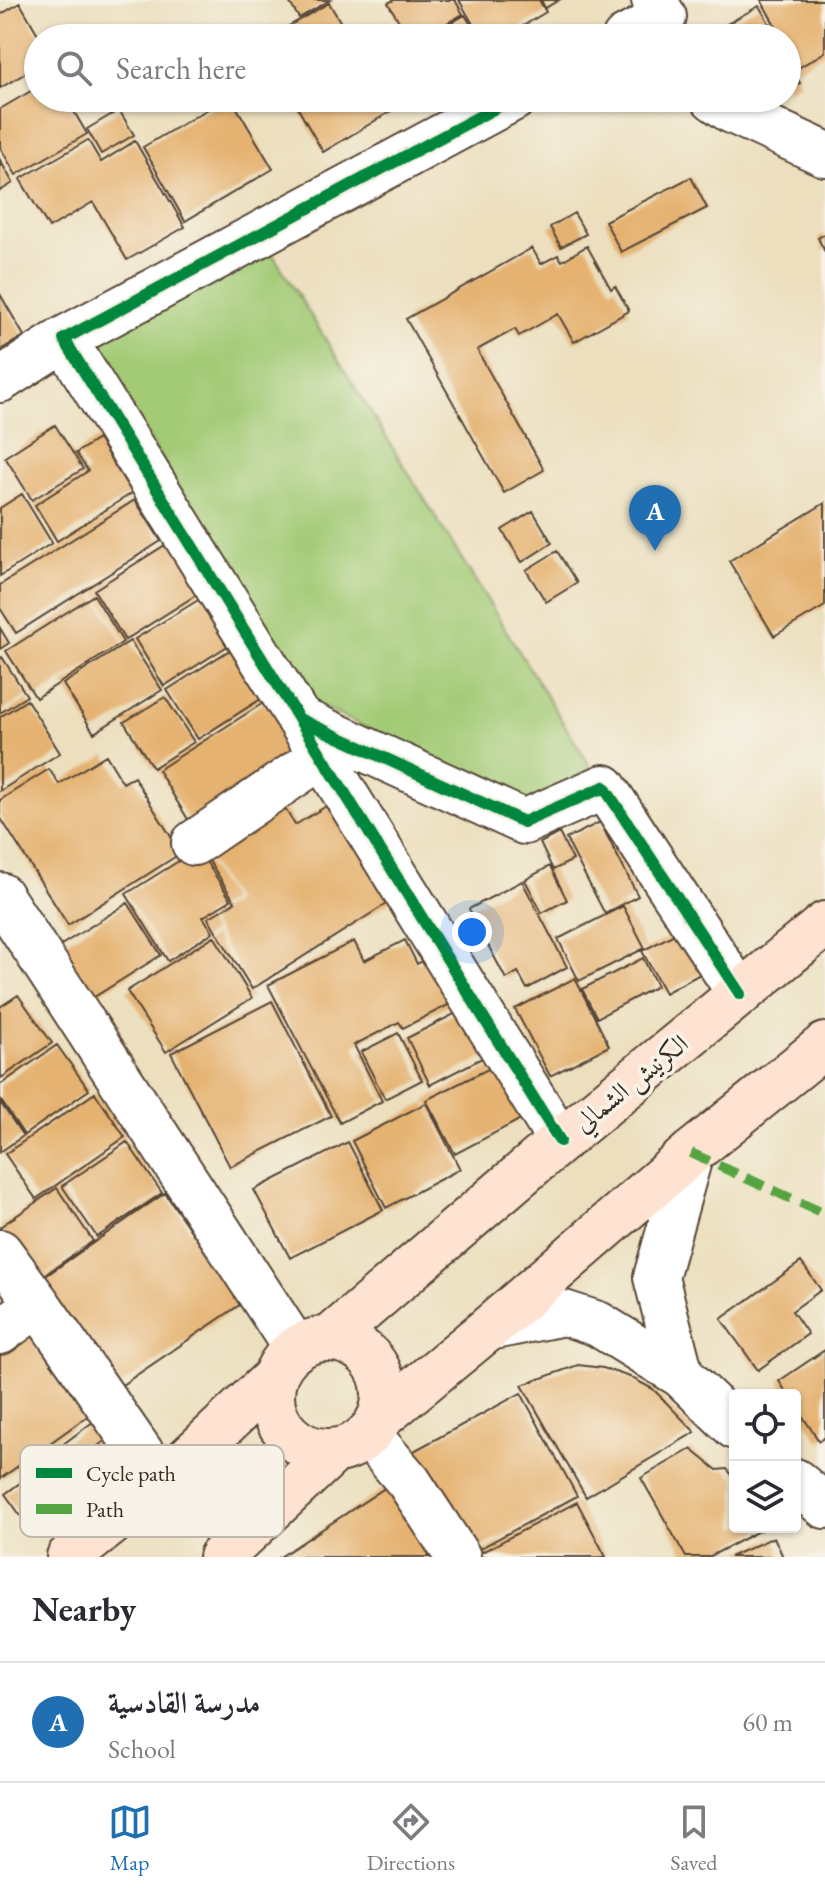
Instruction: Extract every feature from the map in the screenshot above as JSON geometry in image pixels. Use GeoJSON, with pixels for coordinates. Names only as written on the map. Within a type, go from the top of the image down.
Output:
{"type":"FeatureCollection","features":[{"type":"Feature","properties":{"kind":"main road","name":"الكرنيش الشمالي"},"geometry":{"type":"LineString","coordinates":[[203,1445],[300,1355],[825,924]]}},
{"type":"Feature","properties":{"kind":"main road"},"geometry":{"type":"LineString","coordinates":[[284,1502],[691,1153],[825,1045]]}},
{"type":"Feature","properties":{"kind":"main road"},"geometry":{"type":"LineString","coordinates":[[347,1341],[375,1362],[383,1380],[385,1399],[361,1434],[315,1449],[296,1441],[283,1427],[275,1412],[272,1394],[300,1355],[347,1341]]}},
{"type":"Feature","properties":{"kind":"main road","name":"الكرنيش الشمالي"},"geometry":{"type":"LineString","coordinates":[[69,1557],[94,1537]]}},
{"type":"Feature","properties":{"kind":"main road"},"geometry":{"type":"LineString","coordinates":[[221,1557],[244,1537]]}},
{"type":"Feature","properties":{"kind":"street"},"geometry":{"type":"LineString","coordinates":[[652,24],[671,14]]}},
{"type":"Feature","properties":{"kind":"street"},"geometry":{"type":"LineString","coordinates":[[0,380],[64,339],[488,112]]}},
{"type":"Feature","properties":{"kind":"street"},"geometry":{"type":"LineString","coordinates":[[734,112],[825,154]]}},
{"type":"Feature","properties":{"kind":"street"},"geometry":{"type":"LineString","coordinates":[[64,339],[560,1141]]}},
{"type":"Feature","properties":{"kind":"street"},"geometry":{"type":"LineString","coordinates":[[299,719],[524,822],[604,787],[740,994]]}},
{"type":"Feature","properties":{"kind":"street"},"geometry":{"type":"LineString","coordinates":[[194,843],[322,756]]}},
{"type":"Feature","properties":{"kind":"street"},"geometry":{"type":"LineString","coordinates":[[0,895],[13,946],[300,1355]]}},
{"type":"Feature","properties":{"kind":"street"},"geometry":{"type":"LineString","coordinates":[[681,1375],[656,1277],[691,1153]]}},
{"type":"Feature","properties":{"kind":"street"},"geometry":{"type":"LineString","coordinates":[[0,1252],[136,1445]]}},
{"type":"Feature","properties":{"kind":"street"},"geometry":{"type":"LineString","coordinates":[[0,1332],[38,1304]]}},
{"type":"Feature","properties":{"kind":"street"},"geometry":{"type":"LineString","coordinates":[[489,1328],[564,1313],[598,1324],[681,1375],[729,1421]]}},
{"type":"Feature","properties":{"kind":"street"},"geometry":{"type":"LineString","coordinates":[[361,1434],[409,1482],[458,1557]]}},
{"type":"Feature","properties":{"kind":"street"},"geometry":{"type":"LineString","coordinates":[[801,1486],[825,1506]]}},
{"type":"Feature","properties":{"kind":"green space"},"geometry":{"type":"Polygon","coordinates":[[[267,245],[592,769],[527,804],[303,698],[92,342],[267,245]]]}},
{"type":"Feature","properties":{"kind":"building"},"geometry":{"type":"Polygon","coordinates":[[[288,0],[330,0],[299,18],[288,0]]]}},
{"type":"Feature","properties":{"kind":"building"},"geometry":{"type":"Polygon","coordinates":[[[394,0],[455,0],[463,14],[445,24],[401,24],[388,3],[394,0]]]}},
{"type":"Feature","properties":{"kind":"building"},"geometry":{"type":"Polygon","coordinates":[[[459,0],[539,0],[546,12],[526,24],[473,24],[459,0]]]}},
{"type":"Feature","properties":{"kind":"building"},"geometry":{"type":"Polygon","coordinates":[[[541,0],[559,0],[545,8],[541,0]]]}},
{"type":"Feature","properties":{"kind":"building"},"geometry":{"type":"Polygon","coordinates":[[[761,0],[825,0],[825,52],[801,66],[801,24],[774,24],[761,0]]]}},
{"type":"Feature","properties":{"kind":"building"},"geometry":{"type":"Polygon","coordinates":[[[20,3],[32,24],[24,24],[24,74],[0,88],[0,15],[20,3]]]}},
{"type":"Feature","properties":{"kind":"building"},"geometry":{"type":"Polygon","coordinates":[[[329,3],[342,24],[292,24],[329,3]]]}},
{"type":"Feature","properties":{"kind":"building"},"geometry":{"type":"Polygon","coordinates":[[[759,6],[770,24],[727,24],[759,6]]]}},
{"type":"Feature","properties":{"kind":"building"},"geometry":{"type":"Polygon","coordinates":[[[465,15],[470,24],[450,24],[465,15]]]}},
{"type":"Feature","properties":{"kind":"building"},"geometry":{"type":"Polygon","coordinates":[[[24,95],[24,112],[74,112],[87,134],[16,175],[0,147],[0,109],[24,95]]]}},
{"type":"Feature","properties":{"kind":"building"},"geometry":{"type":"Polygon","coordinates":[[[120,112],[134,135],[101,154],[87,129],[120,112]]]}},
{"type":"Feature","properties":{"kind":"building"},"geometry":{"type":"Polygon","coordinates":[[[203,112],[239,112],[273,169],[185,221],[143,147],[203,112]]]}},
{"type":"Feature","properties":{"kind":"building"},"geometry":{"type":"Polygon","coordinates":[[[300,112],[390,112],[323,152],[300,112]]]}},
{"type":"Feature","properties":{"kind":"building"},"geometry":{"type":"Polygon","coordinates":[[[88,140],[101,162],[135,141],[185,227],[127,260],[93,202],[49,228],[20,179],[88,140]]]}},
{"type":"Feature","properties":{"kind":"building"},"geometry":{"type":"Polygon","coordinates":[[[0,160],[13,183],[0,191],[0,160]]]}},
{"type":"Feature","properties":{"kind":"building"},"geometry":{"type":"Polygon","coordinates":[[[691,177],[707,208],[621,252],[605,221],[691,177]]]}},
{"type":"Feature","properties":{"kind":"building"},"geometry":{"type":"Polygon","coordinates":[[[574,213],[586,234],[561,247],[550,227],[574,213]]]}},
{"type":"Feature","properties":{"kind":"building"},"geometry":{"type":"Polygon","coordinates":[[[825,234],[825,252],[818,238],[825,234]]]}},
{"type":"Feature","properties":{"kind":"building"},"geometry":{"type":"Polygon","coordinates":[[[587,246],[611,289],[615,286],[629,311],[574,342],[558,314],[519,336],[515,329],[477,350],[544,470],[504,493],[406,319],[532,248],[541,264],[558,255],[562,261],[587,246]]]}},
{"type":"Feature","properties":{"kind":"building"},"geometry":{"type":"Polygon","coordinates":[[[0,294],[24,336],[0,350],[0,294]]]}},
{"type":"Feature","properties":{"kind":"building"},"geometry":{"type":"Polygon","coordinates":[[[55,425],[83,469],[32,500],[5,457],[55,425]]]}},
{"type":"Feature","properties":{"kind":"building"},"geometry":{"type":"Polygon","coordinates":[[[98,439],[132,493],[57,541],[35,505],[88,471],[76,453],[98,439]]]}},
{"type":"Feature","properties":{"kind":"building"},"geometry":{"type":"Polygon","coordinates":[[[22,494],[52,543],[0,576],[0,508],[22,494]]]}},
{"type":"Feature","properties":{"kind":"building"},"geometry":{"type":"Polygon","coordinates":[[[135,500],[161,541],[16,633],[0,608],[0,585],[135,500]]]}},
{"type":"Feature","properties":{"kind":"building"},"geometry":{"type":"Polygon","coordinates":[[[825,503],[825,606],[774,636],[729,561],[825,503]]]}},
{"type":"Feature","properties":{"kind":"building"},"geometry":{"type":"Polygon","coordinates":[[[533,511],[552,543],[522,562],[502,530],[533,511]]]}},
{"type":"Feature","properties":{"kind":"building"},"geometry":{"type":"Polygon","coordinates":[[[173,540],[204,590],[125,640],[94,590],[173,540]]]}},
{"type":"Feature","properties":{"kind":"building"},"geometry":{"type":"Polygon","coordinates":[[[557,551],[577,583],[546,602],[526,570],[557,551]]]}},
{"type":"Feature","properties":{"kind":"building"},"geometry":{"type":"Polygon","coordinates":[[[208,594],[237,640],[164,686],[135,639],[208,594]]]}},
{"type":"Feature","properties":{"kind":"building"},"geometry":{"type":"Polygon","coordinates":[[[94,595],[123,642],[36,698],[6,651],[94,595]]]}},
{"type":"Feature","properties":{"kind":"building"},"geometry":{"type":"Polygon","coordinates":[[[0,628],[9,643],[0,649],[0,628]]]}},
{"type":"Feature","properties":{"kind":"building"},"geometry":{"type":"Polygon","coordinates":[[[130,641],[162,690],[94,733],[63,684],[130,641]]]}},
{"type":"Feature","properties":{"kind":"building"},"geometry":{"type":"Polygon","coordinates":[[[236,646],[267,695],[198,739],[167,690],[236,646]]]}},
{"type":"Feature","properties":{"kind":"building"},"geometry":{"type":"Polygon","coordinates":[[[2,657],[27,696],[0,713],[0,659],[2,657]]]}},
{"type":"Feature","properties":{"kind":"building"},"geometry":{"type":"Polygon","coordinates":[[[165,697],[194,742],[153,768],[124,722],[165,697]]]}},
{"type":"Feature","properties":{"kind":"building"},"geometry":{"type":"Polygon","coordinates":[[[27,700],[60,753],[0,791],[0,717],[27,700]]]}},
{"type":"Feature","properties":{"kind":"building"},"geometry":{"type":"Polygon","coordinates":[[[268,700],[300,751],[189,821],[158,770],[268,700]]]}},
{"type":"Feature","properties":{"kind":"building"},"geometry":{"type":"Polygon","coordinates":[[[106,755],[123,783],[134,777],[181,853],[68,925],[0,817],[0,800],[49,769],[59,784],[106,755]]]}},
{"type":"Feature","properties":{"kind":"building"},"geometry":{"type":"Polygon","coordinates":[[[277,796],[295,825],[333,802],[394,899],[252,989],[208,918],[235,902],[199,845],[277,796]]]}},
{"type":"Feature","properties":{"kind":"building"},"geometry":{"type":"Polygon","coordinates":[[[600,822],[638,896],[605,914],[566,839],[600,822]]]}},
{"type":"Feature","properties":{"kind":"building"},"geometry":{"type":"Polygon","coordinates":[[[559,833],[573,860],[553,870],[540,843],[559,833]]]}},
{"type":"Feature","properties":{"kind":"building"},"geometry":{"type":"Polygon","coordinates":[[[198,849],[231,900],[203,917],[213,932],[168,961],[126,894],[198,849]]]}},
{"type":"Feature","properties":{"kind":"building"},"geometry":{"type":"Polygon","coordinates":[[[550,866],[567,900],[542,913],[525,880],[550,866]]]}},
{"type":"Feature","properties":{"kind":"building"},"geometry":{"type":"Polygon","coordinates":[[[522,881],[567,967],[527,989],[518,972],[506,979],[469,909],[522,881]]]}},
{"type":"Feature","properties":{"kind":"building"},"geometry":{"type":"Polygon","coordinates":[[[128,903],[161,955],[91,999],[58,947],[128,903]]]}},
{"type":"Feature","properties":{"kind":"building"},"geometry":{"type":"Polygon","coordinates":[[[623,906],[645,948],[579,981],[558,939],[623,906]]]}},
{"type":"Feature","properties":{"kind":"building"},"geometry":{"type":"Polygon","coordinates":[[[680,931],[702,973],[665,993],[642,951],[680,931]]]}},
{"type":"Feature","properties":{"kind":"building"},"geometry":{"type":"Polygon","coordinates":[[[214,936],[252,998],[166,1052],[127,991],[214,936]]]}},
{"type":"Feature","properties":{"kind":"building"},"geometry":{"type":"Polygon","coordinates":[[[405,940],[417,964],[440,952],[464,997],[403,1028],[399,1022],[354,1045],[382,1101],[340,1123],[268,985],[354,941],[364,961],[405,940]]]}},
{"type":"Feature","properties":{"kind":"building"},"geometry":{"type":"Polygon","coordinates":[[[643,958],[657,986],[597,1018],[582,989],[643,958]]]}},
{"type":"Feature","properties":{"kind":"building"},"geometry":{"type":"Polygon","coordinates":[[[575,978],[609,1046],[550,1076],[515,1009],[575,978]]]}},
{"type":"Feature","properties":{"kind":"building"},"geometry":{"type":"Polygon","coordinates":[[[18,995],[52,1043],[1,1078],[0,1007],[18,995]]]}},
{"type":"Feature","properties":{"kind":"building"},"geometry":{"type":"Polygon","coordinates":[[[272,1001],[331,1116],[230,1167],[171,1053],[272,1001]]]}},
{"type":"Feature","properties":{"kind":"building"},"geometry":{"type":"Polygon","coordinates":[[[464,1009],[488,1055],[430,1085],[407,1038],[464,1009]]]}},
{"type":"Feature","properties":{"kind":"building"},"geometry":{"type":"Polygon","coordinates":[[[398,1033],[422,1080],[385,1099],[361,1052],[398,1033]]]}},
{"type":"Feature","properties":{"kind":"building"},"geometry":{"type":"Polygon","coordinates":[[[57,1045],[89,1090],[24,1135],[0,1099],[0,1085],[57,1045]]]}},
{"type":"Feature","properties":{"kind":"building"},"geometry":{"type":"Polygon","coordinates":[[[496,1065],[523,1118],[455,1154],[426,1100],[496,1065]]]}},
{"type":"Feature","properties":{"kind":"building"},"geometry":{"type":"Polygon","coordinates":[[[95,1093],[125,1137],[36,1199],[5,1154],[95,1093]]]}},
{"type":"Feature","properties":{"kind":"building"},"geometry":{"type":"Polygon","coordinates":[[[0,1102],[23,1136],[0,1152],[0,1102]]]}},
{"type":"Feature","properties":{"kind":"building"},"geometry":{"type":"Polygon","coordinates":[[[426,1103],[460,1169],[386,1208],[352,1141],[426,1103]]]}},
{"type":"Feature","properties":{"kind":"building"},"geometry":{"type":"Polygon","coordinates":[[[127,1142],[162,1193],[97,1237],[62,1186],[127,1142]]]}},
{"type":"Feature","properties":{"kind":"building"},"geometry":{"type":"Polygon","coordinates":[[[348,1142],[383,1210],[290,1258],[254,1190],[348,1142]]]}},
{"type":"Feature","properties":{"kind":"building"},"geometry":{"type":"Polygon","coordinates":[[[57,1188],[93,1241],[36,1281],[0,1227],[57,1188]]]}},
{"type":"Feature","properties":{"kind":"building"},"geometry":{"type":"Polygon","coordinates":[[[165,1193],[241,1304],[113,1391],[37,1282],[165,1193]]]}},
{"type":"Feature","properties":{"kind":"building"},"geometry":{"type":"Polygon","coordinates":[[[801,1262],[821,1290],[792,1311],[808,1334],[758,1370],[721,1319],[801,1262]]]}},
{"type":"Feature","properties":{"kind":"building"},"geometry":{"type":"Polygon","coordinates":[[[40,1318],[103,1405],[47,1445],[20,1445],[20,1465],[0,1479],[0,1347],[40,1318]]]}},
{"type":"Feature","properties":{"kind":"building"},"geometry":{"type":"Polygon","coordinates":[[[825,1350],[825,1437],[819,1441],[801,1414],[801,1389],[784,1389],[779,1381],[825,1350]]]}},
{"type":"Feature","properties":{"kind":"building"},"geometry":{"type":"Polygon","coordinates":[[[578,1365],[603,1368],[653,1389],[695,1432],[586,1497],[522,1385],[578,1365]]]}},
{"type":"Feature","properties":{"kind":"building"},"geometry":{"type":"Polygon","coordinates":[[[521,1393],[577,1496],[468,1555],[412,1452],[521,1393]]]}},
{"type":"Feature","properties":{"kind":"building"},"geometry":{"type":"Polygon","coordinates":[[[101,1416],[114,1434],[99,1445],[62,1445],[101,1416]]]}},
{"type":"Feature","properties":{"kind":"building"},"geometry":{"type":"Polygon","coordinates":[[[691,1449],[717,1470],[729,1472],[729,1533],[755,1533],[709,1557],[686,1557],[641,1478],[691,1449]]]}},
{"type":"Feature","properties":{"kind":"building"},"geometry":{"type":"Polygon","coordinates":[[[394,1482],[444,1557],[280,1557],[394,1482]]]}},
{"type":"Feature","properties":{"kind":"building"},"geometry":{"type":"Polygon","coordinates":[[[20,1483],[20,1515],[5,1494],[20,1483]]]}},
{"type":"Feature","properties":{"kind":"building"},"geometry":{"type":"Polygon","coordinates":[[[577,1502],[606,1557],[480,1557],[478,1554],[577,1502]]]}},
{"type":"Feature","properties":{"kind":"building"},"geometry":{"type":"Polygon","coordinates":[[[774,1537],[783,1557],[730,1557],[774,1537]]]}},
{"type":"Feature","properties":{"kind":"marked path"},"geometry":{"type":"LineString","coordinates":[[691,1153],[825,1214]]}},
{"type":"Feature","properties":{"kind":"cycle path"},"geometry":{"type":"LineString","coordinates":[[488,112],[64,339],[560,1141]]}},
{"type":"Feature","properties":{"kind":"cycle path"},"geometry":{"type":"LineString","coordinates":[[299,719],[524,822],[604,787],[740,994]]}},
{"type":"Feature","properties":{"kind":"place","name":"مدرسة القادسية"},"geometry":{"type":"Point","coordinates":[655,551]}}]}
